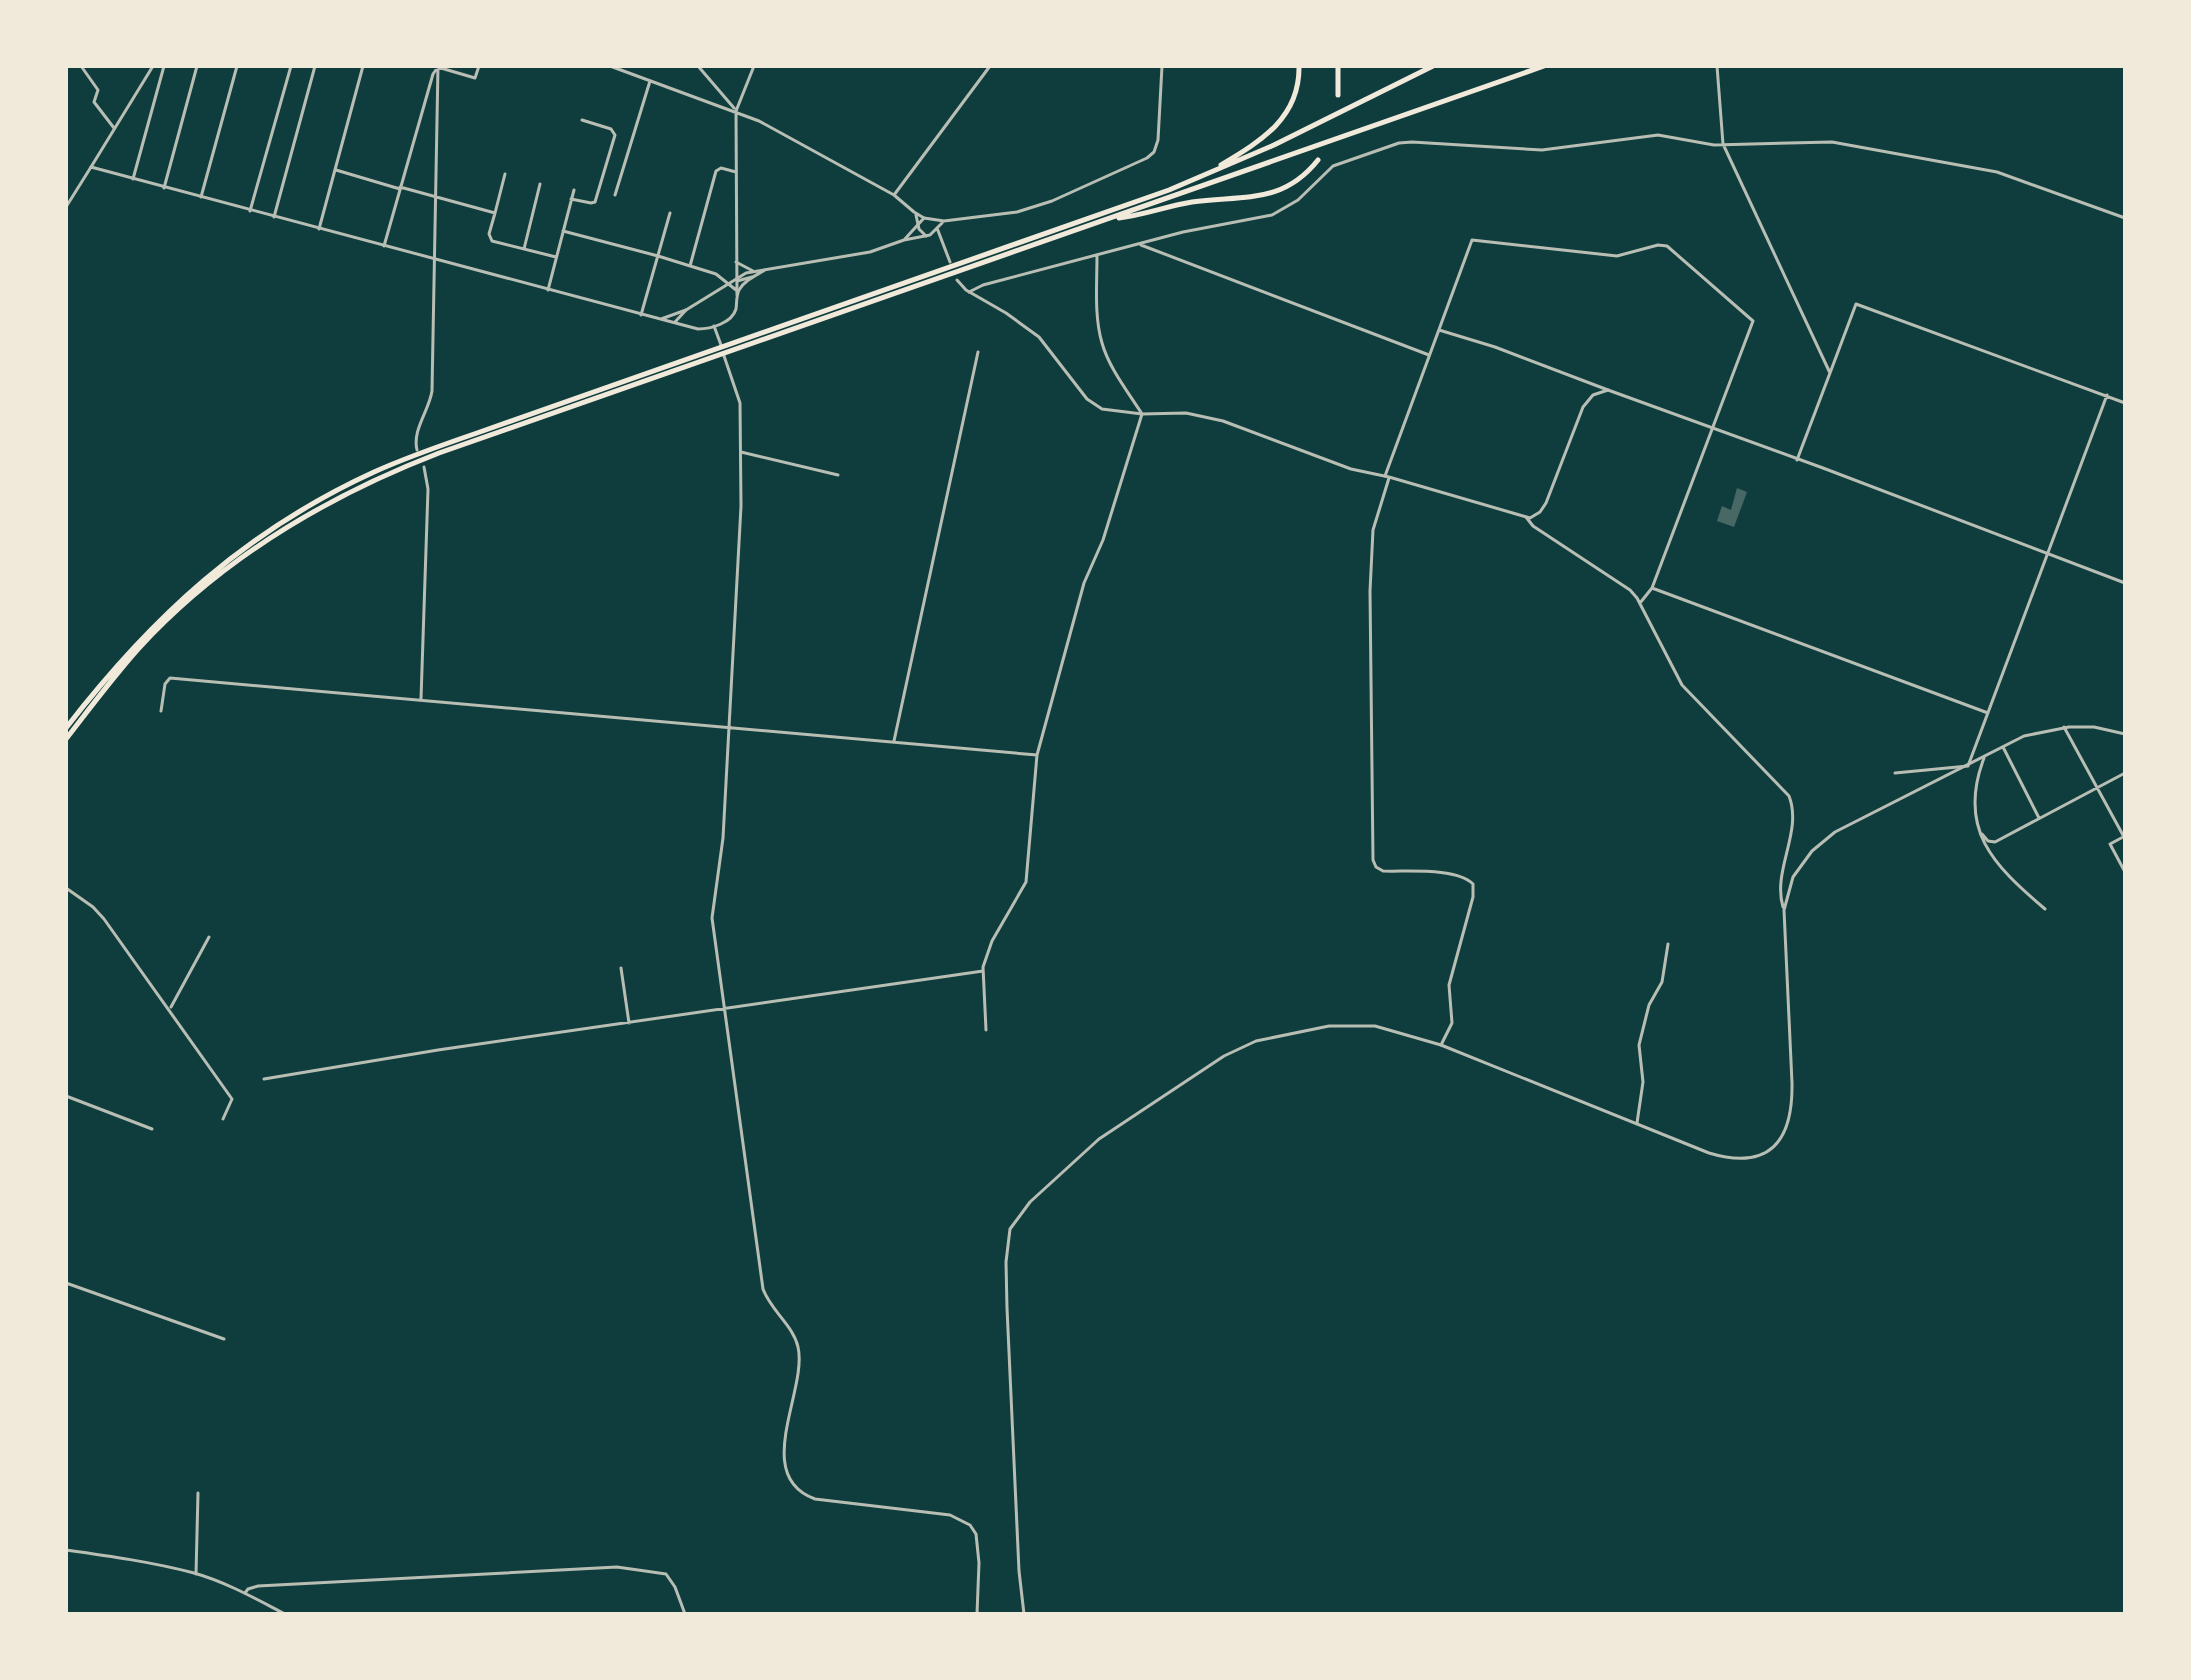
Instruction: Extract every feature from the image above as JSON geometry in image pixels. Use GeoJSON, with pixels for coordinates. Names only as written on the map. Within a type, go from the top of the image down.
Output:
{"type":"FeatureCollection","features":[{"type":"Feature","properties":{"kind":"highway"},"geometry":{"type":"LineString","coordinates":[[1199,178],[1253,145],[1280,123],[1294,100],[1299,66]]}},
{"type":"Feature","properties":{"kind":"highway"},"geometry":{"type":"LineString","coordinates":[[1338,66],[1338,95]]}},
{"type":"Feature","properties":{"kind":"highway"},"geometry":{"type":"LineString","coordinates":[[66,728],[115,666],[189,591],[263,534],[340,488],[416,454],[1102,215],[1199,178],[1274,145],[1433,66]]}},
{"type":"Feature","properties":{"kind":"highway"},"geometry":{"type":"LineString","coordinates":[[66,739],[120,670],[178,609],[262,542],[344,494],[439,453],[1544,66]]}},
{"type":"Feature","properties":{"kind":"highway"},"geometry":{"type":"LineString","coordinates":[[1106,220],[1191,202],[1271,194],[1297,181],[1318,160]]}},
{"type":"Feature","properties":{"kind":"street"},"geometry":{"type":"LineString","coordinates":[[81,66],[98,90],[94,102],[114,128]]}},
{"type":"Feature","properties":{"kind":"street"},"geometry":{"type":"LineString","coordinates":[[66,207],[153,66]]}},
{"type":"Feature","properties":{"kind":"street"},"geometry":{"type":"LineString","coordinates":[[133,179],[164,66]]}},
{"type":"Feature","properties":{"kind":"street"},"geometry":{"type":"LineString","coordinates":[[164,188],[197,66]]}},
{"type":"Feature","properties":{"kind":"street"},"geometry":{"type":"LineString","coordinates":[[201,197],[237,66]]}},
{"type":"Feature","properties":{"kind":"street"},"geometry":{"type":"LineString","coordinates":[[250,211],[291,66]]}},
{"type":"Feature","properties":{"kind":"street"},"geometry":{"type":"LineString","coordinates":[[274,217],[315,66]]}},
{"type":"Feature","properties":{"kind":"street"},"geometry":{"type":"LineString","coordinates":[[319,229],[363,66]]}},
{"type":"Feature","properties":{"kind":"street"},"geometry":{"type":"LineString","coordinates":[[437,66],[475,78],[479,66]]}},
{"type":"Feature","properties":{"kind":"street"},"geometry":{"type":"LineString","coordinates":[[384,246],[437,66]]}},
{"type":"Feature","properties":{"kind":"street"},"geometry":{"type":"LineString","coordinates":[[417,450],[416,436],[432,391],[437,66]]}},
{"type":"Feature","properties":{"kind":"street"},"geometry":{"type":"LineString","coordinates":[[610,66],[759,121],[894,195],[924,218],[934,220],[1027,209],[1147,158],[1154,152],[1158,140],[1162,66]]}},
{"type":"Feature","properties":{"kind":"street"},"geometry":{"type":"LineString","coordinates":[[698,66],[736,111]]}},
{"type":"Feature","properties":{"kind":"street"},"geometry":{"type":"LineString","coordinates":[[91,167],[700,330],[733,316],[737,293],[736,111],[754,66]]}},
{"type":"Feature","properties":{"kind":"street"},"geometry":{"type":"LineString","coordinates":[[894,195],[990,66]]}},
{"type":"Feature","properties":{"kind":"street"},"geometry":{"type":"LineString","coordinates":[[1717,66],[1723,144],[1830,373]]}},
{"type":"Feature","properties":{"kind":"street"},"geometry":{"type":"LineString","coordinates":[[615,195],[650,81]]}},
{"type":"Feature","properties":{"kind":"street"},"geometry":{"type":"LineString","coordinates":[[571,199],[595,202],[615,135],[611,129],[582,120]]}},
{"type":"Feature","properties":{"kind":"street"},"geometry":{"type":"LineString","coordinates":[[969,292],[983,285],[1183,232],[1272,215],[1298,200],[1331,167],[1406,142],[1547,150],[1658,135],[1723,144],[1825,141],[1999,173],[2125,218]]}},
{"type":"Feature","properties":{"kind":"street"},"geometry":{"type":"LineString","coordinates":[[690,266],[716,171],[721,168],[736,172]]}},
{"type":"Feature","properties":{"kind":"street"},"geometry":{"type":"LineString","coordinates":[[336,170],[495,213]]}},
{"type":"Feature","properties":{"kind":"street"},"geometry":{"type":"LineString","coordinates":[[505,174],[489,234],[491,239],[556,257]]}},
{"type":"Feature","properties":{"kind":"street"},"geometry":{"type":"LineString","coordinates":[[524,249],[540,184]]}},
{"type":"Feature","properties":{"kind":"street"},"geometry":{"type":"LineString","coordinates":[[548,290],[574,190]]}},
{"type":"Feature","properties":{"kind":"street"},"geometry":{"type":"LineString","coordinates":[[914,212],[920,232],[943,243]]}},
{"type":"Feature","properties":{"kind":"street"},"geometry":{"type":"LineString","coordinates":[[641,315],[670,213]]}},
{"type":"Feature","properties":{"kind":"street"},"geometry":{"type":"LineString","coordinates":[[904,240],[924,218]]}},
{"type":"Feature","properties":{"kind":"street"},"geometry":{"type":"LineString","coordinates":[[934,220],[950,262]]}},
{"type":"Feature","properties":{"kind":"street"},"geometry":{"type":"LineString","coordinates":[[658,319],[670,318],[686,310],[753,271],[866,253],[904,240],[928,236],[950,220]]}},
{"type":"Feature","properties":{"kind":"street"},"geometry":{"type":"LineString","coordinates":[[563,231],[716,274],[737,293]]}},
{"type":"Feature","properties":{"kind":"street"},"geometry":{"type":"LineString","coordinates":[[1441,1045],[1452,1023],[1449,985],[1473,900],[1473,884],[1464,878],[1433,872],[1383,871],[1376,867],[1373,860],[1370,591],[1373,530],[1387,476],[1472,240],[1617,256],[1658,245],[1667,246],[1753,321],[1652,588],[1640,603]]}},
{"type":"Feature","properties":{"kind":"street"},"geometry":{"type":"LineString","coordinates":[[1140,245],[1429,355]]}},
{"type":"Feature","properties":{"kind":"street"},"geometry":{"type":"LineString","coordinates":[[986,1030],[983,971],[992,941],[1026,882],[1037,755],[1084,583],[1103,540],[1142,414],[1102,343],[1097,256]]}},
{"type":"Feature","properties":{"kind":"street"},"geometry":{"type":"LineString","coordinates":[[736,262],[753,271]]}},
{"type":"Feature","properties":{"kind":"street"},"geometry":{"type":"LineString","coordinates":[[737,293],[744,284],[765,270]]}},
{"type":"Feature","properties":{"kind":"street"},"geometry":{"type":"LineString","coordinates":[[737,279],[754,276]]}},
{"type":"Feature","properties":{"kind":"street"},"geometry":{"type":"LineString","coordinates":[[957,280],[969,292],[1002,310],[1039,337],[1094,405],[1109,411],[1186,413],[1223,421],[1351,469],[1387,476],[1526,517],[1533,526],[1624,584],[1640,603],[1680,684],[1790,798],[1793,819],[1780,888],[1784,910],[1792,1094],[1788,1121],[1778,1142],[1767,1152],[1754,1158],[1730,1157],[1705,1151],[1441,1045],[1375,1026],[1329,1026],[1256,1041],[1224,1056],[1099,1139],[1019,1215],[1010,1229],[1006,1262],[1019,1571],[1024,1614]]}},
{"type":"Feature","properties":{"kind":"street"},"geometry":{"type":"LineString","coordinates":[[1797,460],[1856,304],[2125,403]]}},
{"type":"Feature","properties":{"kind":"street"},"geometry":{"type":"LineString","coordinates":[[675,324],[686,310]]}},
{"type":"Feature","properties":{"kind":"street"},"geometry":{"type":"LineString","coordinates":[[714,326],[740,403],[741,515],[722,853],[712,916],[763,1289],[776,1314],[793,1333],[799,1351],[799,1367],[784,1437],[789,1473],[797,1489],[815,1499],[950,1515],[970,1525],[976,1534],[979,1563],[977,1614]]}},
{"type":"Feature","properties":{"kind":"street"},"geometry":{"type":"LineString","coordinates":[[1439,330],[1495,347],[2125,583]]}},
{"type":"Feature","properties":{"kind":"street"},"geometry":{"type":"LineString","coordinates":[[894,741],[978,352]]}},
{"type":"Feature","properties":{"kind":"street"},"geometry":{"type":"LineString","coordinates":[[1526,517],[1540,512],[1546,503],[1586,402],[1593,395],[1608,390]]}},
{"type":"Feature","properties":{"kind":"street"},"geometry":{"type":"LineString","coordinates":[[1968,766],[2107,395]]}},
{"type":"Feature","properties":{"kind":"street"},"geometry":{"type":"LineString","coordinates":[[741,452],[838,475]]}},
{"type":"Feature","properties":{"kind":"street"},"geometry":{"type":"LineString","coordinates":[[421,699],[428,489],[424,467]]}},
{"type":"Feature","properties":{"kind":"street"},"geometry":{"type":"LineString","coordinates":[[1652,588],[1988,713]]}},
{"type":"Feature","properties":{"kind":"street"},"geometry":{"type":"LineString","coordinates":[[161,711],[165,684],[170,678],[1037,755]]}},
{"type":"Feature","properties":{"kind":"street"},"geometry":{"type":"LineString","coordinates":[[1784,910],[1795,874],[1819,844],[1845,827],[2033,733],[2064,727],[2098,728],[2125,734]]}},
{"type":"Feature","properties":{"kind":"street"},"geometry":{"type":"LineString","coordinates":[[2064,727],[2124,836],[2110,844],[2125,872]]}},
{"type":"Feature","properties":{"kind":"street"},"geometry":{"type":"LineString","coordinates":[[2003,746],[2039,818]]}},
{"type":"Feature","properties":{"kind":"street"},"geometry":{"type":"LineString","coordinates":[[1984,758],[1973,798],[1988,850],[2045,909]]}},
{"type":"Feature","properties":{"kind":"street"},"geometry":{"type":"LineString","coordinates":[[1895,773],[1968,766]]}},
{"type":"Feature","properties":{"kind":"street"},"geometry":{"type":"LineString","coordinates":[[1980,830],[1988,841],[1994,842],[2125,773]]}},
{"type":"Feature","properties":{"kind":"street"},"geometry":{"type":"LineString","coordinates":[[66,888],[99,912],[232,1099],[223,1119]]}},
{"type":"Feature","properties":{"kind":"street"},"geometry":{"type":"LineString","coordinates":[[170,1008],[209,937]]}},
{"type":"Feature","properties":{"kind":"street"},"geometry":{"type":"LineString","coordinates":[[1637,1123],[1643,1082],[1639,1045],[1650,1002],[1662,982],[1668,944]]}},
{"type":"Feature","properties":{"kind":"street"},"geometry":{"type":"LineString","coordinates":[[621,968],[629,1023]]}},
{"type":"Feature","properties":{"kind":"street"},"geometry":{"type":"LineString","coordinates":[[264,1079],[983,971]]}},
{"type":"Feature","properties":{"kind":"street"},"geometry":{"type":"LineString","coordinates":[[66,1096],[152,1129]]}},
{"type":"Feature","properties":{"kind":"street"},"geometry":{"type":"LineString","coordinates":[[66,1283],[224,1339]]}},
{"type":"Feature","properties":{"kind":"street"},"geometry":{"type":"LineString","coordinates":[[196,1574],[198,1493]]}},
{"type":"Feature","properties":{"kind":"street"},"geometry":{"type":"LineString","coordinates":[[66,1550],[147,1562],[196,1574],[245,1593],[285,1614]]}},
{"type":"Feature","properties":{"kind":"street"},"geometry":{"type":"LineString","coordinates":[[245,1593],[258,1586],[617,1567],[666,1574],[675,1587],[685,1614]]}},
{"type":"Feature","properties":{"kind":"building"},"geometry":{"type":"Polygon","coordinates":[[[1737,488],[1747,492],[1734,527],[1717,521],[1722,506],[1731,510],[1737,488]]]}}]}
